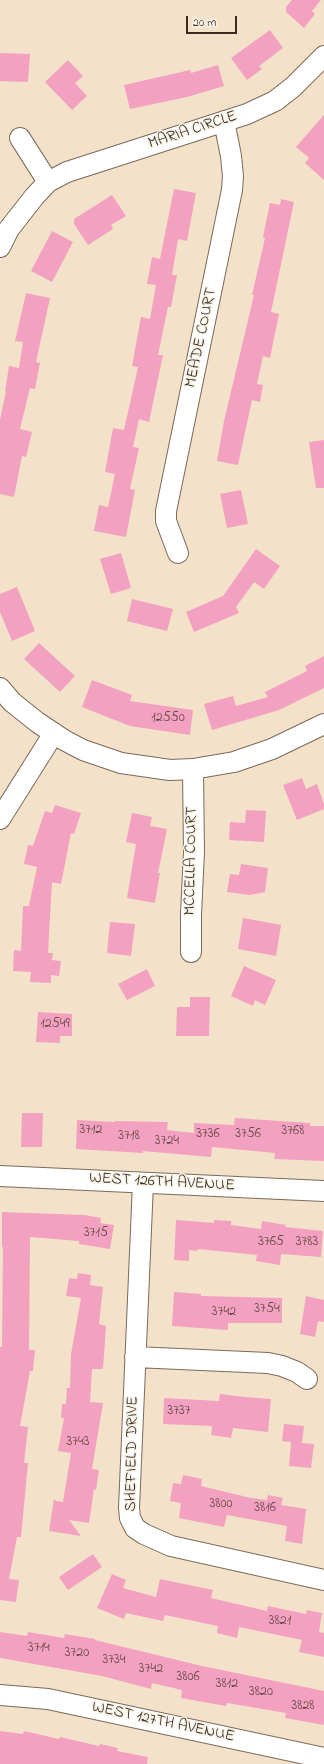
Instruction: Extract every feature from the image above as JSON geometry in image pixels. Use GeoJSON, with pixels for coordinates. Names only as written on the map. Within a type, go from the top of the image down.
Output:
{"type":"FeatureCollection","features":[{"type":"Feature","properties":{"kind":"street","name":"MARIA CIRCLE"},"geometry":{"type":"LineString","coordinates":[[0,247],[9,229],[48,182],[67,172],[246,114],[275,101],[293,87],[324,56]]}},
{"type":"Feature","properties":{"kind":"street","name":"MEADE COURT"},"geometry":{"type":"LineString","coordinates":[[178,553],[166,521],[166,512],[232,190],[231,156],[224,121]]}},
{"type":"Feature","properties":{"kind":"street"},"geometry":{"type":"LineString","coordinates":[[20,138],[48,182]]}},
{"type":"Feature","properties":{"kind":"street"},"geometry":{"type":"LineString","coordinates":[[0,688],[12,702],[37,722],[83,750],[121,763],[170,770],[193,770],[234,762],[272,749],[324,724]]}},
{"type":"Feature","properties":{"kind":"street"},"geometry":{"type":"LineString","coordinates":[[0,819],[54,733]]}},
{"type":"Feature","properties":{"kind":"street","name":"MCCELLA COURT"},"geometry":{"type":"LineString","coordinates":[[191,952],[194,852],[193,770]]}},
{"type":"Feature","properties":{"kind":"street","name":"WEST 126TH AVENUE"},"geometry":{"type":"LineString","coordinates":[[0,1176],[324,1191]]}},
{"type":"Feature","properties":{"kind":"street","name":"SHEFIELD DRIVE"},"geometry":{"type":"LineString","coordinates":[[143,1183],[129,1508],[130,1518],[127,1532],[144,1534],[171,1546],[324,1580]]}},
{"type":"Feature","properties":{"kind":"street"},"geometry":{"type":"LineString","coordinates":[[135,1357],[268,1363],[282,1366],[297,1372],[307,1379]]}},
{"type":"Feature","properties":{"kind":"street","name":"WEST 127TH AVENUE"},"geometry":{"type":"LineString","coordinates":[[0,1695],[48,1699],[324,1758]]}},
{"type":"Feature","properties":{"kind":"building"},"geometry":{"type":"Polygon","coordinates":[[[292,0],[321,0],[312,11],[315,14],[304,28],[286,12],[286,7],[292,0]]]}},
{"type":"Feature","properties":{"kind":"building"},"geometry":{"type":"Polygon","coordinates":[[[270,30],[283,48],[259,66],[262,69],[247,80],[231,58],[270,30]]]}},
{"type":"Feature","properties":{"kind":"building"},"geometry":{"type":"Polygon","coordinates":[[[0,53],[30,54],[28,82],[0,81],[0,53]]]}},
{"type":"Feature","properties":{"kind":"building"},"geometry":{"type":"Polygon","coordinates":[[[68,60],[83,76],[75,83],[87,96],[72,110],[45,82],[68,60]]]}},
{"type":"Feature","properties":{"kind":"building"},"geometry":{"type":"Polygon","coordinates":[[[218,65],[224,86],[187,97],[130,109],[124,85],[190,70],[191,73],[218,65]]]}},
{"type":"Feature","properties":{"kind":"building"},"geometry":{"type":"Polygon","coordinates":[[[324,115],[324,180],[305,163],[309,158],[296,147],[324,115]]]}},
{"type":"Feature","properties":{"kind":"building"},"geometry":{"type":"Polygon","coordinates":[[[174,189],[196,193],[187,241],[178,239],[172,275],[177,275],[171,307],[168,307],[158,355],[163,355],[149,422],[139,419],[133,447],[139,448],[130,489],[135,490],[126,537],[94,531],[99,505],[108,507],[115,474],[105,472],[113,428],[124,430],[138,367],[132,366],[141,317],[150,319],[156,285],[147,284],[152,257],[160,259],[174,189]]]}},
{"type":"Feature","properties":{"kind":"building"},"geometry":{"type":"Polygon","coordinates":[[[112,195],[126,216],[111,225],[113,229],[88,245],[74,224],[74,219],[112,195]]]}},
{"type":"Feature","properties":{"kind":"building"},"geometry":{"type":"Polygon","coordinates":[[[281,199],[294,202],[271,312],[279,314],[270,358],[263,356],[257,384],[263,385],[260,402],[252,400],[238,465],[217,461],[224,421],[254,295],[252,295],[265,238],[263,237],[270,203],[280,205],[281,199]]]}},
{"type":"Feature","properties":{"kind":"building"},"geometry":{"type":"Polygon","coordinates":[[[52,231],[73,242],[52,282],[31,271],[52,231]]]}},
{"type":"Feature","properties":{"kind":"building"},"geometry":{"type":"Polygon","coordinates":[[[26,293],[50,298],[36,362],[40,363],[35,389],[30,388],[20,429],[32,432],[26,457],[22,456],[14,497],[0,494],[0,420],[9,366],[19,368],[23,342],[15,341],[26,293]]]}},
{"type":"Feature","properties":{"kind":"building"},"geometry":{"type":"Polygon","coordinates":[[[324,440],[324,488],[316,488],[309,442],[324,440]]]}},
{"type":"Feature","properties":{"kind":"building"},"geometry":{"type":"Polygon","coordinates":[[[241,490],[248,524],[227,528],[220,494],[241,490]]]}},
{"type":"Feature","properties":{"kind":"building"},"geometry":{"type":"Polygon","coordinates":[[[256,549],[280,566],[264,589],[254,582],[236,607],[239,613],[194,632],[186,612],[223,596],[256,549]]]}},
{"type":"Feature","properties":{"kind":"building"},"geometry":{"type":"Polygon","coordinates":[[[121,553],[131,588],[111,594],[100,559],[121,553]]]}},
{"type":"Feature","properties":{"kind":"building"},"geometry":{"type":"Polygon","coordinates":[[[17,587],[35,631],[12,641],[0,612],[0,594],[17,587]]]}},
{"type":"Feature","properties":{"kind":"building"},"geometry":{"type":"Polygon","coordinates":[[[132,599],[173,609],[167,631],[127,621],[132,599]]]}},
{"type":"Feature","properties":{"kind":"building"},"geometry":{"type":"Polygon","coordinates":[[[39,643],[75,676],[60,692],[24,659],[39,643]]]}},
{"type":"Feature","properties":{"kind":"building"},"geometry":{"type":"Polygon","coordinates":[[[324,656],[324,688],[279,710],[212,730],[204,704],[233,696],[236,706],[268,697],[265,692],[307,671],[305,666],[324,656]]]}},
{"type":"Feature","properties":{"kind":"building"},"geometry":{"type":"Polygon","coordinates":[[[92,680],[132,695],[130,701],[193,710],[190,735],[130,726],[82,707],[92,680]]]}},
{"type":"Feature","properties":{"kind":"building"},"geometry":{"type":"Polygon","coordinates":[[[302,778],[306,789],[317,784],[324,804],[324,809],[297,820],[283,785],[302,778]]]}},
{"type":"Feature","properties":{"kind":"building"},"geometry":{"type":"Polygon","coordinates":[[[55,805],[81,813],[74,834],[71,833],[61,884],[52,882],[48,953],[53,953],[52,960],[61,961],[59,976],[51,975],[51,983],[30,982],[31,972],[13,971],[14,950],[21,951],[23,906],[29,906],[37,867],[24,864],[28,845],[33,846],[45,811],[52,813],[55,805]]]}},
{"type":"Feature","properties":{"kind":"building"},"geometry":{"type":"Polygon","coordinates":[[[246,810],[266,811],[264,842],[229,840],[230,822],[245,823],[246,810]]]}},
{"type":"Feature","properties":{"kind":"building"},"geometry":{"type":"Polygon","coordinates":[[[132,813],[152,817],[150,826],[167,829],[158,873],[160,873],[155,903],[127,898],[136,844],[126,842],[132,813]]]}},
{"type":"Feature","properties":{"kind":"building"},"geometry":{"type":"Polygon","coordinates":[[[241,864],[268,868],[265,892],[250,895],[227,892],[230,874],[239,875],[241,864]]]}},
{"type":"Feature","properties":{"kind":"building"},"geometry":{"type":"Polygon","coordinates":[[[243,918],[281,925],[276,956],[238,949],[243,918]]]}},
{"type":"Feature","properties":{"kind":"building"},"geometry":{"type":"Polygon","coordinates":[[[110,922],[135,924],[131,956],[107,953],[110,922]]]}},
{"type":"Feature","properties":{"kind":"building"},"geometry":{"type":"Polygon","coordinates":[[[244,966],[276,980],[265,1005],[255,1000],[253,1006],[231,996],[244,966]]]}},
{"type":"Feature","properties":{"kind":"building"},"geometry":{"type":"Polygon","coordinates":[[[147,969],[155,986],[127,1000],[118,984],[147,969]]]}},
{"type":"Feature","properties":{"kind":"building"},"geometry":{"type":"Polygon","coordinates":[[[190,997],[210,997],[209,1036],[176,1036],[177,1007],[190,1007],[190,997]]]}},
{"type":"Feature","properties":{"kind":"building"},"geometry":{"type":"Polygon","coordinates":[[[38,1012],[72,1014],[72,1036],[60,1036],[60,1043],[36,1042],[38,1012]]]}},
{"type":"Feature","properties":{"kind":"building"},"geometry":{"type":"Polygon","coordinates":[[[22,1113],[43,1113],[42,1147],[21,1147],[22,1113]]]}},
{"type":"Feature","properties":{"kind":"building"},"geometry":{"type":"Polygon","coordinates":[[[235,1118],[310,1123],[310,1126],[324,1126],[324,1161],[274,1159],[275,1153],[212,1147],[211,1157],[143,1151],[143,1153],[76,1149],[77,1120],[168,1122],[167,1130],[194,1133],[194,1123],[234,1125],[235,1118]]]}},
{"type":"Feature","properties":{"kind":"building"},"geometry":{"type":"Polygon","coordinates":[[[2,1212],[85,1215],[101,1218],[100,1223],[114,1225],[110,1249],[79,1244],[79,1241],[30,1237],[29,1350],[35,1350],[33,1371],[30,1371],[20,1426],[28,1427],[24,1463],[28,1463],[21,1537],[17,1537],[9,1579],[19,1580],[16,1602],[0,1600],[0,1347],[2,1347],[2,1212]]]}},
{"type":"Feature","properties":{"kind":"building"},"geometry":{"type":"Polygon","coordinates":[[[176,1220],[214,1223],[214,1220],[231,1221],[231,1225],[261,1229],[262,1221],[286,1225],[285,1227],[323,1231],[321,1257],[281,1254],[280,1265],[256,1261],[257,1255],[198,1249],[197,1251],[189,1250],[189,1261],[174,1260],[176,1220]]]}},
{"type":"Feature","properties":{"kind":"building"},"geometry":{"type":"Polygon","coordinates":[[[78,1273],[91,1275],[90,1285],[103,1287],[99,1324],[106,1326],[103,1369],[92,1369],[90,1402],[103,1403],[92,1469],[99,1470],[96,1490],[94,1489],[89,1523],[69,1520],[81,1536],[49,1531],[54,1499],[56,1501],[63,1502],[71,1453],[58,1451],[64,1418],[61,1418],[62,1404],[66,1404],[67,1388],[70,1388],[71,1354],[81,1298],[66,1296],[69,1278],[77,1279],[78,1273]]]}},
{"type":"Feature","properties":{"kind":"building"},"geometry":{"type":"Polygon","coordinates":[[[174,1292],[201,1294],[201,1296],[282,1298],[282,1323],[228,1323],[228,1330],[172,1326],[174,1292]]]}},
{"type":"Feature","properties":{"kind":"building"},"geometry":{"type":"Polygon","coordinates":[[[306,1296],[324,1300],[324,1322],[318,1321],[315,1337],[300,1334],[306,1296]]]}},
{"type":"Feature","properties":{"kind":"building"},"geometry":{"type":"Polygon","coordinates":[[[220,1394],[271,1399],[268,1432],[233,1428],[231,1438],[211,1435],[212,1426],[163,1424],[164,1398],[219,1401],[220,1394]]]}},
{"type":"Feature","properties":{"kind":"building"},"geometry":{"type":"Polygon","coordinates":[[[284,1424],[304,1426],[302,1443],[314,1444],[311,1468],[289,1466],[291,1442],[282,1441],[284,1424]]]}},
{"type":"Feature","properties":{"kind":"building"},"geometry":{"type":"Polygon","coordinates":[[[183,1475],[202,1479],[201,1486],[251,1498],[267,1500],[268,1495],[283,1498],[281,1505],[306,1509],[302,1544],[285,1541],[287,1526],[227,1515],[224,1527],[179,1518],[181,1503],[170,1501],[173,1483],[181,1484],[183,1475]]]}},
{"type":"Feature","properties":{"kind":"building"},"geometry":{"type":"Polygon","coordinates":[[[93,1554],[102,1567],[68,1590],[59,1577],[93,1554]]]}},
{"type":"Feature","properties":{"kind":"building"},"geometry":{"type":"Polygon","coordinates":[[[112,1574],[126,1580],[123,1588],[156,1597],[160,1579],[213,1590],[211,1598],[267,1611],[268,1606],[306,1614],[307,1610],[322,1613],[319,1632],[324,1633],[324,1657],[299,1652],[302,1640],[239,1627],[237,1638],[217,1633],[218,1626],[165,1615],[163,1621],[126,1613],[124,1619],[97,1608],[112,1574]]]}},
{"type":"Feature","properties":{"kind":"building"},"geometry":{"type":"Polygon","coordinates":[[[0,1632],[27,1636],[28,1632],[64,1638],[65,1634],[95,1639],[202,1666],[324,1691],[324,1725],[285,1718],[286,1713],[227,1703],[226,1706],[181,1698],[182,1690],[152,1683],[151,1689],[102,1676],[0,1658],[0,1632]]]}},
{"type":"Feature","properties":{"kind":"building"},"geometry":{"type":"Polygon","coordinates":[[[0,1731],[23,1734],[24,1731],[59,1739],[60,1737],[99,1746],[100,1744],[118,1748],[117,1751],[148,1757],[147,1764],[0,1764],[0,1731]]]}}]}
